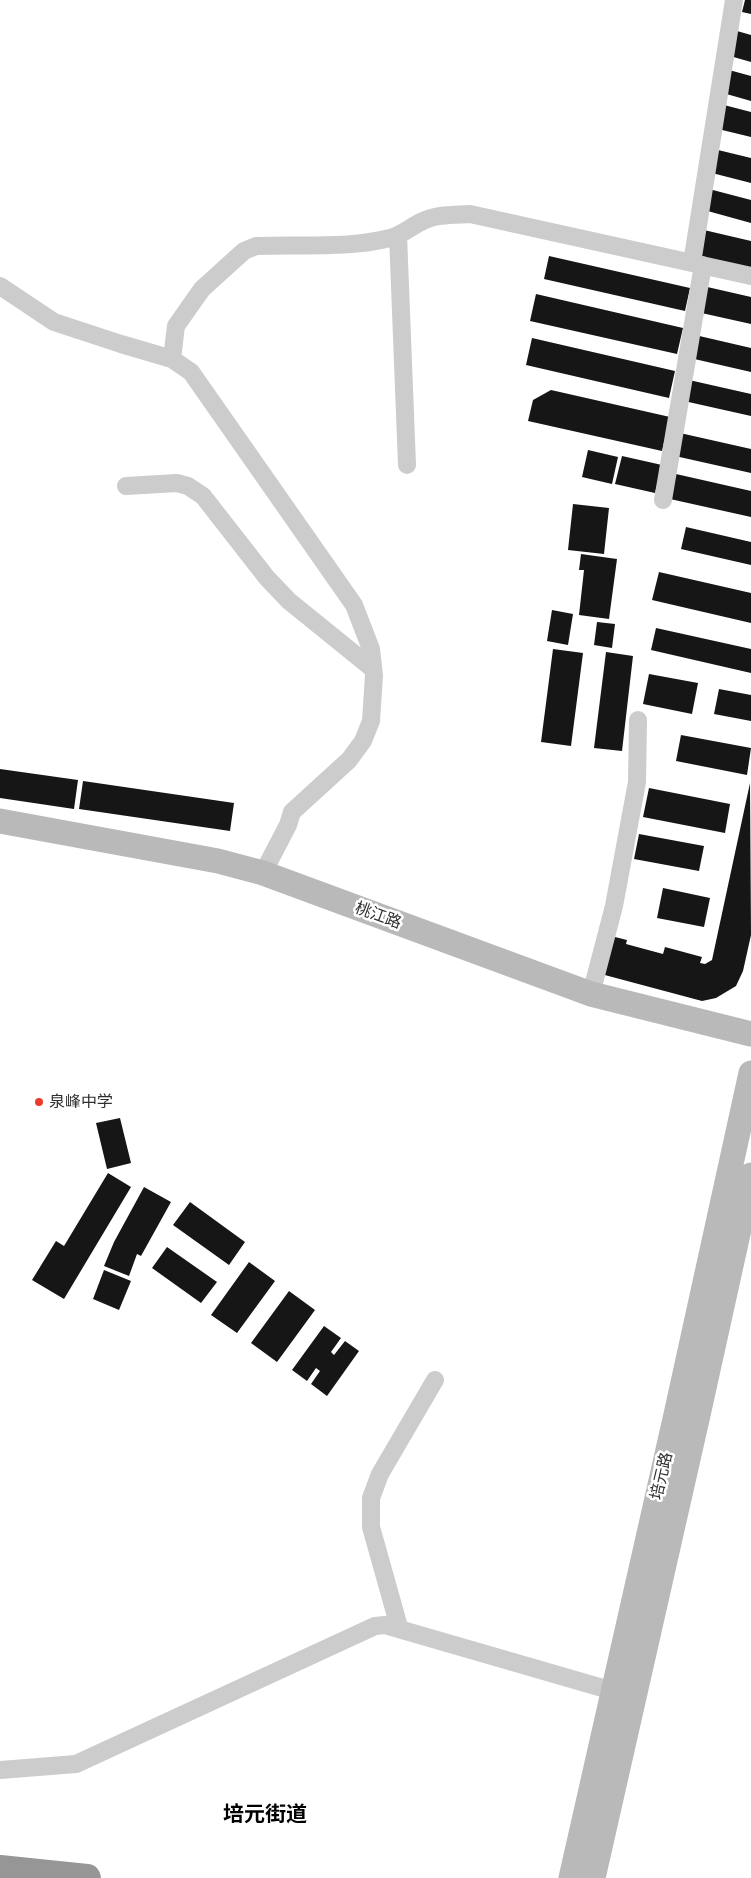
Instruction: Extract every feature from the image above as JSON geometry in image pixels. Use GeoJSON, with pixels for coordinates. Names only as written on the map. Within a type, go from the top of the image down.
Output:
{"type":"FeatureCollection","features":[{"type":"Feature","properties":{"kind":"highway"},"geometry":{"type":"LineString","coordinates":[[0,1869],[87,1878]]}},
{"type":"Feature","properties":{"kind":"main road","name":"桃江路"},"geometry":{"type":"LineString","coordinates":[[0,821],[218,861],[263,873],[591,994],[751,1034]]}},
{"type":"Feature","properties":{"kind":"main road","name":"培元路"},"geometry":{"type":"LineString","coordinates":[[570,1878],[677,1410],[751,1073]]}},
{"type":"Feature","properties":{"kind":"main road","name":"培元路"},"geometry":{"type":"LineString","coordinates":[[592,1878],[696,1425],[751,1175]]}},
{"type":"Feature","properties":{"kind":"street"},"geometry":{"type":"LineString","coordinates":[[663,500],[734,0]]}},
{"type":"Feature","properties":{"kind":"street"},"geometry":{"type":"LineString","coordinates":[[172,359],[176,326],[202,288],[244,250],[256,246],[350,244],[398,235],[430,218],[470,214],[751,276]]}},
{"type":"Feature","properties":{"kind":"street"},"geometry":{"type":"LineString","coordinates":[[398,235],[407,465]]}},
{"type":"Feature","properties":{"kind":"street"},"geometry":{"type":"LineString","coordinates":[[0,286],[54,322],[172,359],[191,372],[354,605],[371,649],[373,670],[371,721],[363,741],[349,760],[292,812],[288,825],[263,873]]}},
{"type":"Feature","properties":{"kind":"street"},"geometry":{"type":"LineString","coordinates":[[126,486],[177,482],[188,486],[203,496],[267,578],[289,601],[373,670]]}},
{"type":"Feature","properties":{"kind":"street"},"geometry":{"type":"LineString","coordinates":[[591,994],[614,906],[637,782],[638,720]]}},
{"type":"Feature","properties":{"kind":"street"},"geometry":{"type":"LineString","coordinates":[[399,1627],[371,1528],[370,1498],[380,1474],[435,1380]]}},
{"type":"Feature","properties":{"kind":"street"},"geometry":{"type":"LineString","coordinates":[[0,1770],[76,1764],[375,1626],[385,1624],[613,1691]]}},
{"type":"Feature","properties":{"kind":"building"},"geometry":{"type":"Polygon","coordinates":[[[745,0],[751,0],[751,14],[742,12],[745,0]]]}},
{"type":"Feature","properties":{"kind":"building"},"geometry":{"type":"Polygon","coordinates":[[[737,31],[751,35],[751,62],[730,56],[737,31]]]}},
{"type":"Feature","properties":{"kind":"building"},"geometry":{"type":"Polygon","coordinates":[[[729,70],[751,76],[751,101],[723,93],[729,70]]]}},
{"type":"Feature","properties":{"kind":"building"},"geometry":{"type":"Polygon","coordinates":[[[724,105],[751,112],[751,137],[718,129],[724,105]]]}},
{"type":"Feature","properties":{"kind":"building"},"geometry":{"type":"Polygon","coordinates":[[[718,150],[751,158],[751,183],[712,173],[718,150]]]}},
{"type":"Feature","properties":{"kind":"building"},"geometry":{"type":"Polygon","coordinates":[[[709,189],[751,200],[751,223],[704,210],[709,189]]]}},
{"type":"Feature","properties":{"kind":"building"},"geometry":{"type":"Polygon","coordinates":[[[704,230],[751,241],[751,271],[698,259],[704,230]]]}},
{"type":"Feature","properties":{"kind":"building"},"geometry":{"type":"Polygon","coordinates":[[[549,256],[690,288],[685,311],[544,279],[549,256]]]}},
{"type":"Feature","properties":{"kind":"building"},"geometry":{"type":"Polygon","coordinates":[[[703,286],[751,297],[751,324],[697,312],[703,286]]]}},
{"type":"Feature","properties":{"kind":"building"},"geometry":{"type":"Polygon","coordinates":[[[536,294],[683,328],[677,354],[530,321],[536,294]]]}},
{"type":"Feature","properties":{"kind":"building"},"geometry":{"type":"Polygon","coordinates":[[[695,335],[751,348],[751,372],[690,358],[695,335]]]}},
{"type":"Feature","properties":{"kind":"building"},"geometry":{"type":"Polygon","coordinates":[[[532,338],[675,371],[669,398],[526,365],[532,338]]]}},
{"type":"Feature","properties":{"kind":"building"},"geometry":{"type":"Polygon","coordinates":[[[689,380],[751,394],[751,416],[684,401],[689,380]]]}},
{"type":"Feature","properties":{"kind":"building"},"geometry":{"type":"Polygon","coordinates":[[[551,390],[670,417],[662,451],[528,421],[533,400],[551,390]]]}},
{"type":"Feature","properties":{"kind":"building"},"geometry":{"type":"Polygon","coordinates":[[[680,433],[751,449],[751,473],[675,456],[680,433]]]}},
{"type":"Feature","properties":{"kind":"building"},"geometry":{"type":"Polygon","coordinates":[[[588,450],[618,457],[612,484],[582,477],[588,450]]]}},
{"type":"Feature","properties":{"kind":"building"},"geometry":{"type":"Polygon","coordinates":[[[622,456],[662,465],[655,493],[615,484],[622,456]]]}},
{"type":"Feature","properties":{"kind":"building"},"geometry":{"type":"Polygon","coordinates":[[[676,474],[751,491],[751,517],[670,499],[676,474]]]}},
{"type":"Feature","properties":{"kind":"building"},"geometry":{"type":"Polygon","coordinates":[[[573,504],[609,508],[604,554],[568,550],[573,504]]]}},
{"type":"Feature","properties":{"kind":"building"},"geometry":{"type":"Polygon","coordinates":[[[686,527],[751,542],[751,565],[681,549],[686,527]]]}},
{"type":"Feature","properties":{"kind":"building"},"geometry":{"type":"Polygon","coordinates":[[[581,554],[617,559],[609,619],[579,615],[584,570],[579,570],[581,554]]]}},
{"type":"Feature","properties":{"kind":"building"},"geometry":{"type":"Polygon","coordinates":[[[659,572],[751,593],[751,623],[652,600],[659,572]]]}},
{"type":"Feature","properties":{"kind":"building"},"geometry":{"type":"Polygon","coordinates":[[[552,610],[573,614],[568,645],[547,641],[552,610]]]}},
{"type":"Feature","properties":{"kind":"building"},"geometry":{"type":"Polygon","coordinates":[[[597,622],[615,624],[612,648],[594,645],[597,622]]]}},
{"type":"Feature","properties":{"kind":"building"},"geometry":{"type":"Polygon","coordinates":[[[656,628],[751,649],[751,673],[651,650],[656,628]]]}},
{"type":"Feature","properties":{"kind":"building"},"geometry":{"type":"Polygon","coordinates":[[[553,649],[583,653],[571,746],[541,742],[553,649]]]}},
{"type":"Feature","properties":{"kind":"building"},"geometry":{"type":"Polygon","coordinates":[[[606,652],[633,656],[622,751],[594,748],[606,652]]]}},
{"type":"Feature","properties":{"kind":"building"},"geometry":{"type":"Polygon","coordinates":[[[649,674],[698,683],[692,714],[643,704],[649,674]]]}},
{"type":"Feature","properties":{"kind":"building"},"geometry":{"type":"Polygon","coordinates":[[[719,689],[751,695],[751,721],[714,714],[719,689]]]}},
{"type":"Feature","properties":{"kind":"building"},"geometry":{"type":"Polygon","coordinates":[[[681,735],[751,748],[747,775],[676,761],[681,735]]]}},
{"type":"Feature","properties":{"kind":"building"},"geometry":{"type":"Polygon","coordinates":[[[0,769],[78,780],[74,809],[0,798],[0,769]]]}},
{"type":"Feature","properties":{"kind":"building"},"geometry":{"type":"Polygon","coordinates":[[[83,781],[234,803],[230,831],[79,809],[83,781]]]}},
{"type":"Feature","properties":{"kind":"building"},"geometry":{"type":"Polygon","coordinates":[[[750,783],[751,935],[743,971],[736,986],[716,998],[702,1001],[601,974],[611,936],[627,940],[626,944],[663,954],[665,947],[702,957],[700,963],[705,964],[712,960],[750,783]]]}},
{"type":"Feature","properties":{"kind":"building"},"geometry":{"type":"Polygon","coordinates":[[[649,788],[730,804],[725,833],[643,817],[649,788]]]}},
{"type":"Feature","properties":{"kind":"building"},"geometry":{"type":"Polygon","coordinates":[[[639,834],[704,846],[699,871],[634,859],[639,834]]]}},
{"type":"Feature","properties":{"kind":"building"},"geometry":{"type":"Polygon","coordinates":[[[663,888],[710,898],[704,927],[657,918],[663,888]]]}},
{"type":"Feature","properties":{"kind":"building"},"geometry":{"type":"Polygon","coordinates":[[[120,1118],[131,1163],[107,1169],[96,1123],[120,1118]]]}},
{"type":"Feature","properties":{"kind":"building"},"geometry":{"type":"Polygon","coordinates":[[[108,1173],[131,1187],[64,1299],[32,1280],[56,1241],[64,1246],[108,1173]]]}},
{"type":"Feature","properties":{"kind":"building"},"geometry":{"type":"Polygon","coordinates":[[[144,1187],[171,1202],[141,1256],[137,1254],[129,1276],[104,1266],[114,1242],[144,1187]]]}},
{"type":"Feature","properties":{"kind":"building"},"geometry":{"type":"Polygon","coordinates":[[[190,1202],[245,1242],[229,1265],[173,1225],[190,1202]]]}},
{"type":"Feature","properties":{"kind":"building"},"geometry":{"type":"Polygon","coordinates":[[[167,1247],[217,1282],[201,1303],[152,1268],[167,1247]]]}},
{"type":"Feature","properties":{"kind":"building"},"geometry":{"type":"Polygon","coordinates":[[[249,1262],[275,1281],[237,1333],[211,1315],[249,1262]]]}},
{"type":"Feature","properties":{"kind":"building"},"geometry":{"type":"Polygon","coordinates":[[[104,1270],[131,1281],[119,1310],[93,1299],[104,1270]]]}},
{"type":"Feature","properties":{"kind":"building"},"geometry":{"type":"Polygon","coordinates":[[[289,1291],[315,1310],[277,1362],[251,1343],[289,1291]]]}},
{"type":"Feature","properties":{"kind":"building"},"geometry":{"type":"Polygon","coordinates":[[[324,1326],[341,1338],[331,1352],[334,1355],[345,1341],[359,1351],[327,1396],[311,1384],[320,1371],[316,1368],[307,1381],[292,1370],[324,1326]]]}},
{"type":"Feature","properties":{"kind":"place","name":"泉峰中学"},"geometry":{"type":"Point","coordinates":[39,1102]}},
{"type":"Feature","properties":{"kind":"district","name":"培元街道"},"geometry":{"type":"Point","coordinates":[265,1815]}}]}
